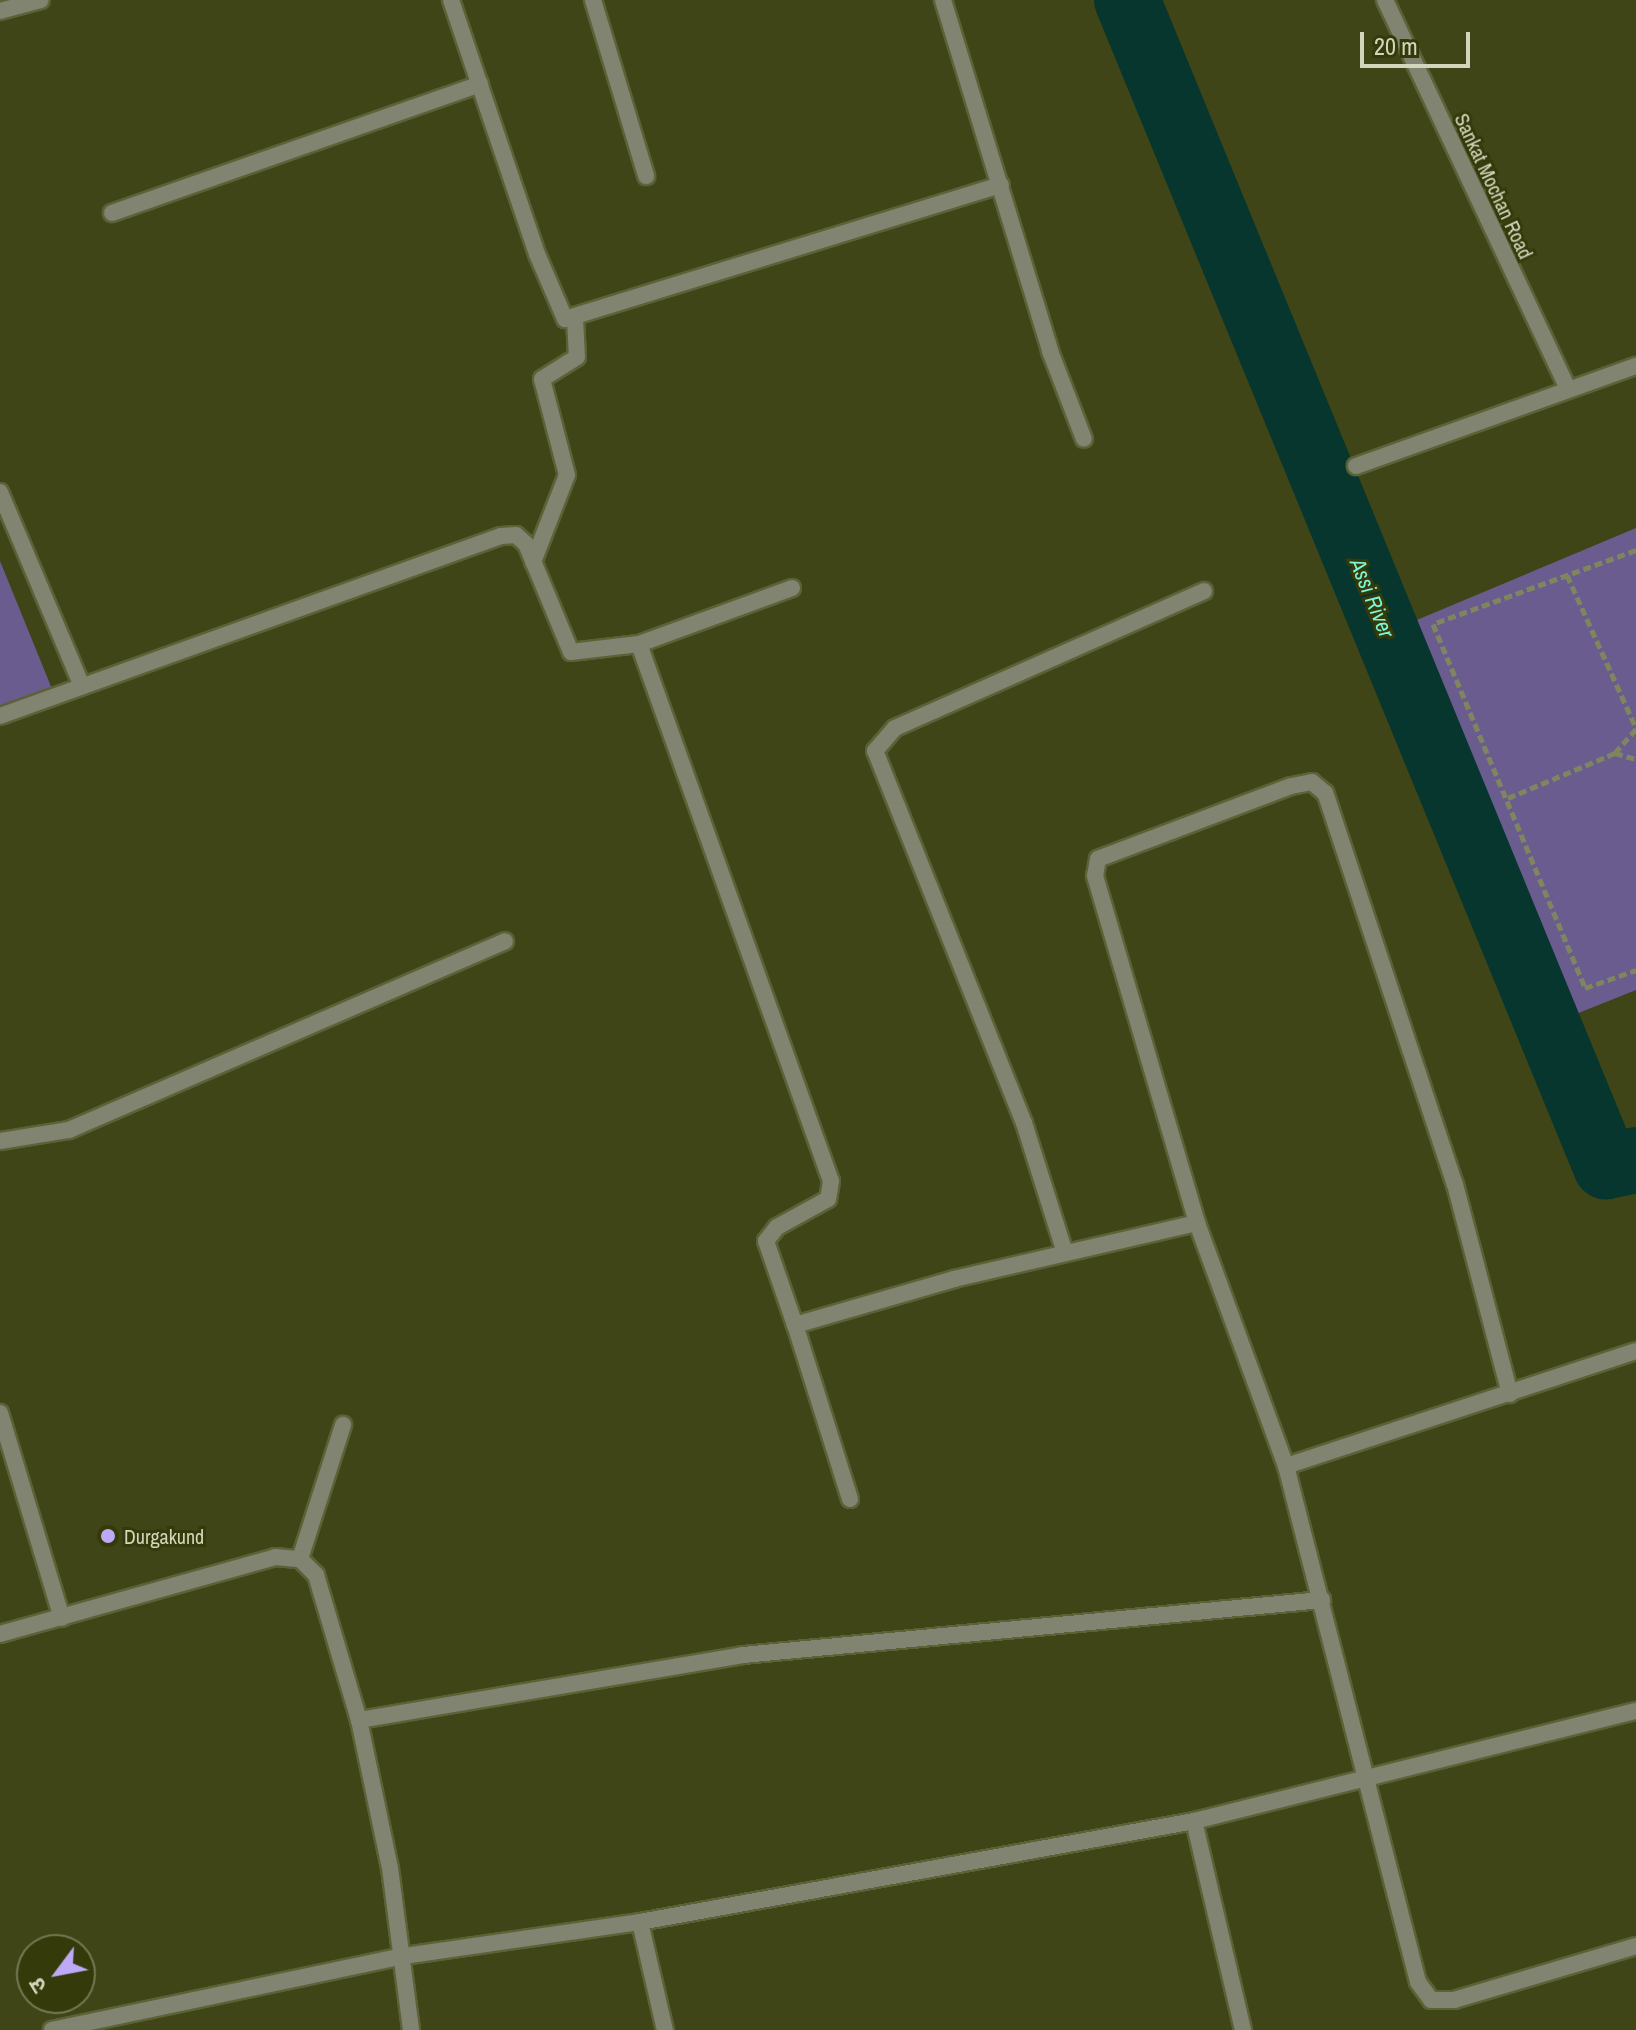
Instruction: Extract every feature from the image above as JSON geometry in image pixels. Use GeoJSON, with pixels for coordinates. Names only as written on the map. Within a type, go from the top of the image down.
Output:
{"type":"FeatureCollection","features":[{"type":"Feature","properties":{"kind":"street"},"geometry":{"type":"LineString","coordinates":[[0,11],[41,0]]}},
{"type":"Feature","properties":{"kind":"street"},"geometry":{"type":"LineString","coordinates":[[451,0],[559,310],[575,320]]}},
{"type":"Feature","properties":{"kind":"street"},"geometry":{"type":"LineString","coordinates":[[593,0],[646,176]]}},
{"type":"Feature","properties":{"kind":"street"},"geometry":{"type":"LineString","coordinates":[[943,0],[1084,439]]}},
{"type":"Feature","properties":{"kind":"street","name":"Sankat Mochan Road"},"geometry":{"type":"LineString","coordinates":[[1385,0],[1568,389]]}},
{"type":"Feature","properties":{"kind":"street"},"geometry":{"type":"LineString","coordinates":[[112,213],[480,84]]}},
{"type":"Feature","properties":{"kind":"street"},"geometry":{"type":"LineString","coordinates":[[575,320],[882,217],[1001,185]]}},
{"type":"Feature","properties":{"kind":"street"},"geometry":{"type":"LineString","coordinates":[[533,562],[567,475],[542,379],[577,357],[575,320]]}},
{"type":"Feature","properties":{"kind":"street"},"geometry":{"type":"LineString","coordinates":[[1356,466],[1636,366]]}},
{"type":"Feature","properties":{"kind":"street"},"geometry":{"type":"LineString","coordinates":[[0,492],[82,686]]}},
{"type":"Feature","properties":{"kind":"street"},"geometry":{"type":"LineString","coordinates":[[0,716],[501,536],[516,535],[533,562],[571,652],[639,644],[792,588]]}},
{"type":"Feature","properties":{"kind":"street"},"geometry":{"type":"LineString","coordinates":[[1065,1253],[998,1052],[875,751],[895,728],[1204,591]]}},
{"type":"Feature","properties":{"kind":"street"},"geometry":{"type":"LineString","coordinates":[[639,644],[831,1181],[828,1199],[777,1227],[766,1241],[850,1499]]}},
{"type":"Feature","properties":{"kind":"street"},"geometry":{"type":"LineString","coordinates":[[1510,1394],[1455,1185],[1332,809],[1312,782],[1098,859],[1095,876],[1197,1223],[1286,1466],[1369,1776],[1418,1982],[1431,2000],[1454,2000],[1636,1946]]}},
{"type":"Feature","properties":{"kind":"street"},"geometry":{"type":"LineString","coordinates":[[0,1141],[69,1130],[505,941]]}},
{"type":"Feature","properties":{"kind":"street"},"geometry":{"type":"LineString","coordinates":[[795,1325],[1065,1253],[1197,1223]]}},
{"type":"Feature","properties":{"kind":"street"},"geometry":{"type":"LineString","coordinates":[[1286,1466],[1636,1351]]}},
{"type":"Feature","properties":{"kind":"street"},"geometry":{"type":"LineString","coordinates":[[0,1413],[3,1436],[62,1618]]}},
{"type":"Feature","properties":{"kind":"street"},"geometry":{"type":"LineString","coordinates":[[300,1559],[343,1425]]}},
{"type":"Feature","properties":{"kind":"street"},"geometry":{"type":"LineString","coordinates":[[0,1634],[275,1557],[300,1559],[316,1575],[359,1720],[404,1956],[411,2030]]}},
{"type":"Feature","properties":{"kind":"street"},"geometry":{"type":"LineString","coordinates":[[359,1720],[743,1655],[1322,1600]]}},
{"type":"Feature","properties":{"kind":"street"},"geometry":{"type":"LineString","coordinates":[[52,2030],[128,2022],[404,1956],[640,1922],[1194,1821],[1636,1711]]}},
{"type":"Feature","properties":{"kind":"street"},"geometry":{"type":"LineString","coordinates":[[1194,1821],[1243,2030]]}},
{"type":"Feature","properties":{"kind":"street"},"geometry":{"type":"LineString","coordinates":[[640,1922],[665,2030]]}},
{"type":"Feature","properties":{"kind":"path"},"geometry":{"type":"LineString","coordinates":[[1636,550],[1433,624],[1585,988],[1636,970]]}},
{"type":"Feature","properties":{"kind":"path"},"geometry":{"type":"LineString","coordinates":[[1508,798],[1615,753],[1636,729],[1567,575]]}},
{"type":"Feature","properties":{"kind":"path"},"geometry":{"type":"LineString","coordinates":[[1615,753],[1636,759]]}},
{"type":"Feature","properties":{"kind":"shaded area"},"geometry":{"type":"Polygon","coordinates":[[[1636,528],[1636,990],[1576,1014],[1412,622],[1636,528]]]}},
{"type":"Feature","properties":{"kind":"shaded area"},"geometry":{"type":"Polygon","coordinates":[[[0,561],[52,689],[0,707],[0,561]]]}},
{"type":"Feature","properties":{"kind":"waterway","name":"Assi River"},"geometry":{"type":"LineString","coordinates":[[1127,0],[1606,1166],[1636,1160]]}},
{"type":"Feature","properties":{"kind":"place","name":"Durgakund"},"geometry":{"type":"Point","coordinates":[108,1536]}}]}
